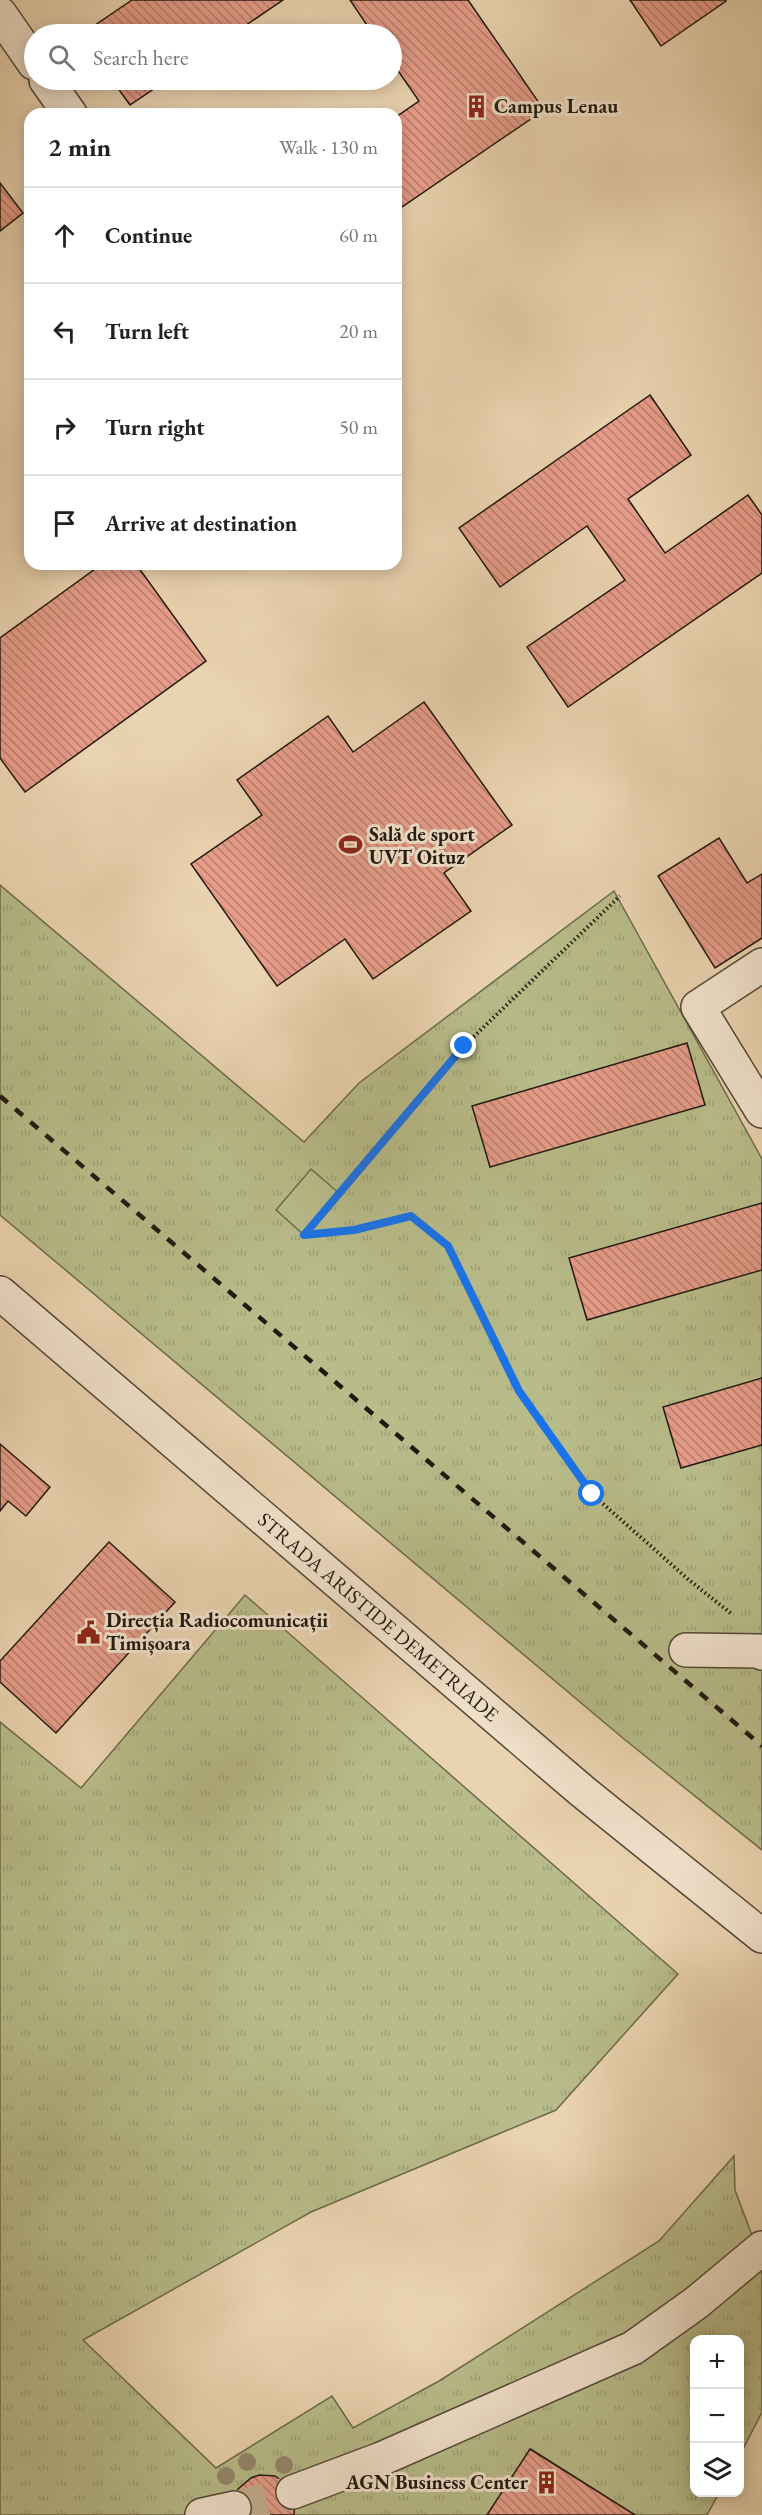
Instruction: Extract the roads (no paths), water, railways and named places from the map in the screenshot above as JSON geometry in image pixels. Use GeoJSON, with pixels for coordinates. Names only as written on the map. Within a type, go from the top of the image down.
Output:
{"type":"FeatureCollection","features":[{"type":"Feature","properties":{"kind":"street"},"geometry":{"type":"LineString","coordinates":[[0,14],[24,49]]}},
{"type":"Feature","properties":{"kind":"street"},"geometry":{"type":"LineString","coordinates":[[53,90],[66,108]]}},
{"type":"Feature","properties":{"kind":"street"},"geometry":{"type":"LineString","coordinates":[[762,965],[698,1008],[762,1111]]}},
{"type":"Feature","properties":{"kind":"street","name":"STRADA ARISTIDE DEMETRIADE"},"geometry":{"type":"LineString","coordinates":[[0,1293],[582,1791],[762,1936]]}},
{"type":"Feature","properties":{"kind":"street"},"geometry":{"type":"LineString","coordinates":[[686,1650],[759,1651],[762,1653]]}},
{"type":"Feature","properties":{"kind":"street"},"geometry":{"type":"LineString","coordinates":[[293,2492],[381,2459],[633,2348],[696,2303],[762,2248]]}},
{"type":"Feature","properties":{"kind":"street"},"geometry":{"type":"LineString","coordinates":[[202,2515],[234,2508]]}},
{"type":"Feature","properties":{"kind":"tunnel"},"geometry":{"type":"LineString","coordinates":[[234,2508],[293,2492]]}},
{"type":"Feature","properties":{"kind":"railway"},"geometry":{"type":"LineString","coordinates":[[0,1096],[762,1746]]}},
{"type":"Feature","properties":{"kind":"place","name":"Campus Lenau"},"geometry":{"type":"Point","coordinates":[476,106]}},
{"type":"Feature","properties":{"kind":"place","name":"Sală de sport UVT Oituz"},"geometry":{"type":"Point","coordinates":[351,845]}},
{"type":"Feature","properties":{"kind":"place","name":"Direcția Radiocomunicații Timișoara"},"geometry":{"type":"Point","coordinates":[88,1632]}},
{"type":"Feature","properties":{"kind":"place","name":"AGN Business Center"},"geometry":{"type":"Point","coordinates":[546,2482]}}]}
